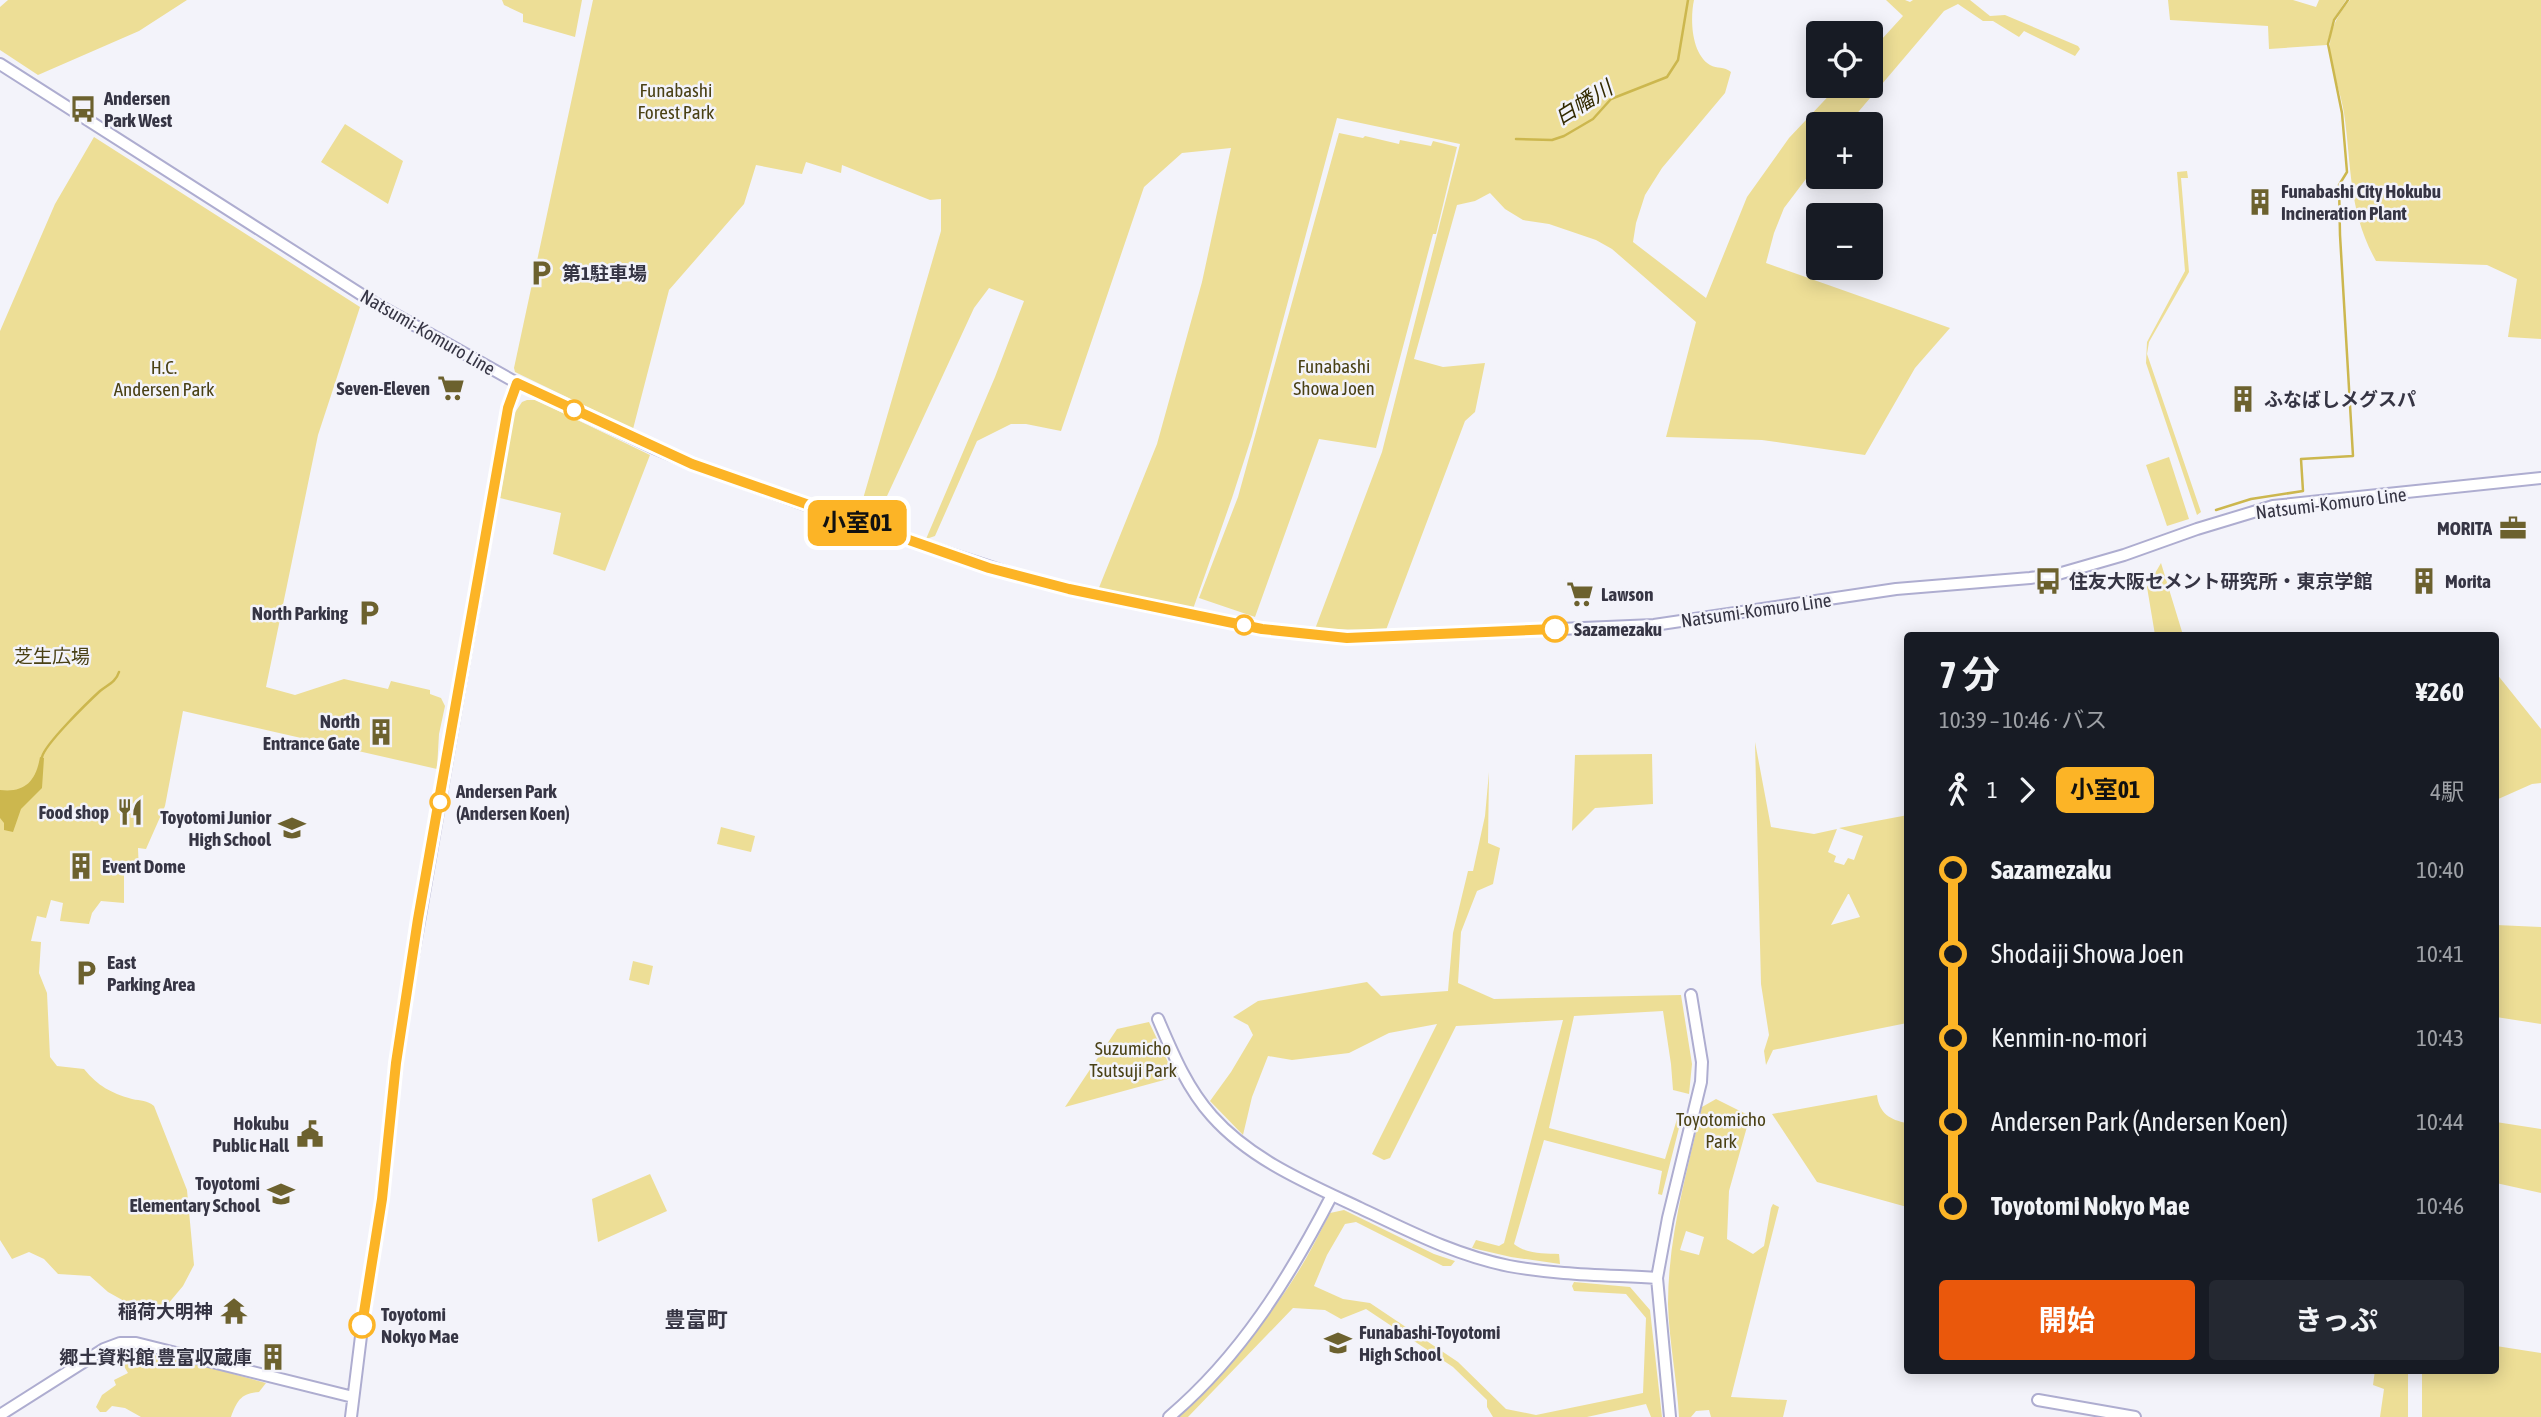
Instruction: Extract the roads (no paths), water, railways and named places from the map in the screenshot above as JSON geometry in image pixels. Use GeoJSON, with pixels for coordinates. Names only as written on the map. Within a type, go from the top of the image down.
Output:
{"type":"FeatureCollection","features":[{"type":"Feature","properties":{"kind":"street","name":"Natsumi-Komuro Line"},"geometry":{"type":"LineString","coordinates":[[0,64],[362,295],[517,383],[692,464],[989,568],[1069,589],[1262,629],[1347,638],[1654,625],[1898,589],[2030,578],[2081,568],[2204,526],[2273,506],[2541,478]]}},
{"type":"Feature","properties":{"kind":"street"},"geometry":{"type":"LineString","coordinates":[[351,1417],[382,1199],[396,1063],[418,919],[508,408],[517,383]]}},
{"type":"Feature","properties":{"kind":"street"},"geometry":{"type":"LineString","coordinates":[[1670,1417],[1657,1278],[1673,1195],[1701,1082],[1702,1062],[1691,995]]}},
{"type":"Feature","properties":{"kind":"street"},"geometry":{"type":"LineString","coordinates":[[1158,1019],[1184,1076],[1214,1118],[1237,1140],[1263,1158],[1332,1195],[1436,1244],[1483,1260],[1536,1270],[1657,1278]]}},
{"type":"Feature","properties":{"kind":"street"},"geometry":{"type":"LineString","coordinates":[[1169,1417],[1224,1363],[1252,1328],[1289,1274],[1332,1195]]}},
{"type":"Feature","properties":{"kind":"street"},"geometry":{"type":"LineString","coordinates":[[0,1415],[104,1349],[120,1343],[136,1343],[353,1397]]}},
{"type":"Feature","properties":{"kind":"street"},"geometry":{"type":"LineString","coordinates":[[2038,1400],[2135,1417]]}},
{"type":"Feature","properties":{"kind":"waterway","name":"白幡川"},"geometry":{"type":"LineString","coordinates":[[1516,139],[1552,140],[1564,136],[1593,119],[1611,99],[1667,77],[1678,60],[1688,0]]}},
{"type":"Feature","properties":{"kind":"waterway"},"geometry":{"type":"LineString","coordinates":[[2216,510],[2251,499],[2303,491],[2301,459],[2353,456],[2340,235],[2339,185],[2347,172],[2342,113],[2328,44],[2334,20],[2348,0]]}},
{"type":"Feature","properties":{"kind":"waterway"},"geometry":{"type":"LineString","coordinates":[[42,757],[59,733],[94,696],[114,681],[119,672]]}},
{"type":"Feature","properties":{"kind":"place","name":"Andersen Park West"},"geometry":{"type":"Point","coordinates":[83,109]}},
{"type":"Feature","properties":{"kind":"place","name":"Funabashi City Hokubu Incineration Plant"},"geometry":{"type":"Point","coordinates":[2260,202]}},
{"type":"Feature","properties":{"kind":"place","name":"第1駐車場"},"geometry":{"type":"Point","coordinates":[541,273]}},
{"type":"Feature","properties":{"kind":"place","name":"Seven-Eleven"},"geometry":{"type":"Point","coordinates":[451,388]}},
{"type":"Feature","properties":{"kind":"place","name":"ふなばしメグスパ"},"geometry":{"type":"Point","coordinates":[2243,399]}},
{"type":"Feature","properties":{"kind":"place","name":"MORITA"},"geometry":{"type":"Point","coordinates":[2513,528]}},
{"type":"Feature","properties":{"kind":"place","name":"住友大阪セメント研究所・東京学館"},"geometry":{"type":"Point","coordinates":[2048,581]}},
{"type":"Feature","properties":{"kind":"place","name":"Morita"},"geometry":{"type":"Point","coordinates":[2424,581]}},
{"type":"Feature","properties":{"kind":"place","name":"Lawson"},"geometry":{"type":"Point","coordinates":[1580,594]}},
{"type":"Feature","properties":{"kind":"place","name":"North Parking"},"geometry":{"type":"Point","coordinates":[369,613]}},
{"type":"Feature","properties":{"kind":"place","name":"Sazamezaku"},"geometry":{"type":"Point","coordinates":[1555,629]}},
{"type":"Feature","properties":{"kind":"place","name":"North Entrance Gate"},"geometry":{"type":"Point","coordinates":[381,732]}},
{"type":"Feature","properties":{"kind":"place","name":"Andersen Park (Andersen Koen)"},"geometry":{"type":"Point","coordinates":[440,802]}},
{"type":"Feature","properties":{"kind":"place","name":"Food shop"},"geometry":{"type":"Point","coordinates":[130,812]}},
{"type":"Feature","properties":{"kind":"place","name":"Toyotomi Junior High School"},"geometry":{"type":"Point","coordinates":[292,828]}},
{"type":"Feature","properties":{"kind":"place","name":"Event Dome"},"geometry":{"type":"Point","coordinates":[81,866]}},
{"type":"Feature","properties":{"kind":"place","name":"East Parking Area"},"geometry":{"type":"Point","coordinates":[86,973]}},
{"type":"Feature","properties":{"kind":"place","name":"Hokubu Public Hall"},"geometry":{"type":"Point","coordinates":[310,1134]}},
{"type":"Feature","properties":{"kind":"place","name":"Toyotomi Elementary School"},"geometry":{"type":"Point","coordinates":[281,1194]}},
{"type":"Feature","properties":{"kind":"place","name":"稲荷大明神"},"geometry":{"type":"Point","coordinates":[234,1311]}},
{"type":"Feature","properties":{"kind":"place","name":"Toyotomi Nokyo Mae"},"geometry":{"type":"Point","coordinates":[362,1325]}},
{"type":"Feature","properties":{"kind":"place","name":"Funabashi-Toyotomi High School"},"geometry":{"type":"Point","coordinates":[1338,1343]}},
{"type":"Feature","properties":{"kind":"place","name":"郷土資料館 豊富収蔵庫"},"geometry":{"type":"Point","coordinates":[273,1357]}},
{"type":"Feature","properties":{"kind":"district","name":"豊富町"},"geometry":{"type":"Point","coordinates":[696,1319]}},
{"type":"Feature","properties":{"kind":"park label","name":"Funabashi Forest Park"},"geometry":{"type":"Point","coordinates":[676,101]}},
{"type":"Feature","properties":{"kind":"park label","name":"Funabashi Showa Joen"},"geometry":{"type":"Point","coordinates":[1334,377]}},
{"type":"Feature","properties":{"kind":"park label","name":"H.C. Andersen Park"},"geometry":{"type":"Point","coordinates":[164,378]}},
{"type":"Feature","properties":{"kind":"park label","name":"芝生広場"},"geometry":{"type":"Point","coordinates":[52,656]}},
{"type":"Feature","properties":{"kind":"park label","name":"Suzumicho Tsutsuji Park"},"geometry":{"type":"Point","coordinates":[1133,1059]}},
{"type":"Feature","properties":{"kind":"park label","name":"Toyotomicho Park"},"geometry":{"type":"Point","coordinates":[1721,1130]}}]}
